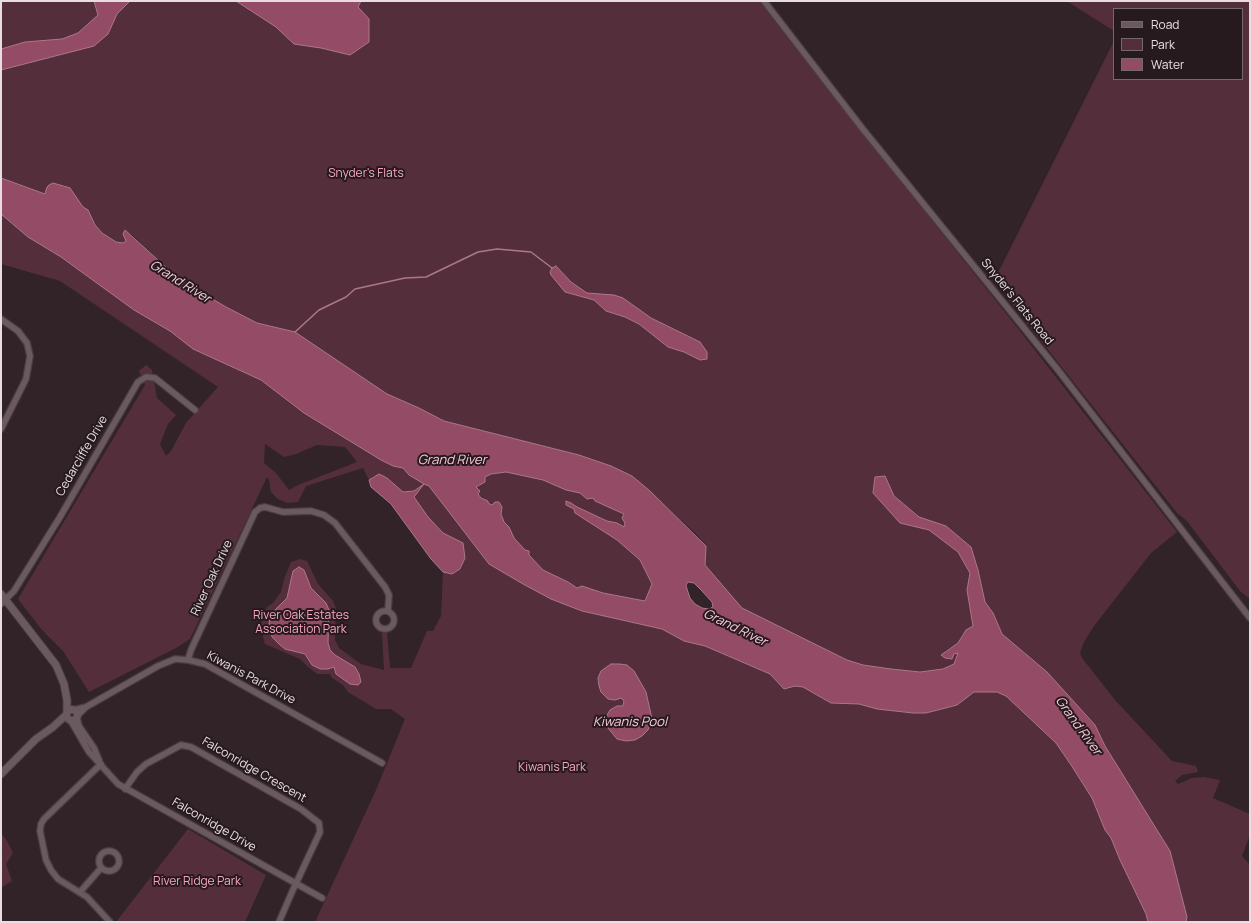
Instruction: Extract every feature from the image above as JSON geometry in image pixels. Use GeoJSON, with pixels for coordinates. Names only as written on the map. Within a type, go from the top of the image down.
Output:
{"type":"FeatureCollection","features":[{"type":"Feature","properties":{"kind":"street","name":"Snyder's Flats Road"},"geometry":{"type":"LineString","coordinates":[[764,1],[880,151],[1058,370],[1250,618]]}},
{"type":"Feature","properties":{"kind":"street"},"geometry":{"type":"LineString","coordinates":[[1,320],[18,331],[26,343],[30,356],[26,379],[1,430]]}},
{"type":"Feature","properties":{"kind":"street","name":"Cedarcliffe Drive"},"geometry":{"type":"LineString","coordinates":[[3,599],[14,591],[60,516],[138,382],[146,377],[155,378],[195,410]]}},
{"type":"Feature","properties":{"kind":"street","name":"River Oak Drive"},"geometry":{"type":"LineString","coordinates":[[188,660],[191,650],[255,512],[260,508],[265,507],[283,512],[310,511],[324,515],[335,523],[385,587],[389,595],[388,611]]}},
{"type":"Feature","properties":{"kind":"street"},"geometry":{"type":"LineString","coordinates":[[1,774],[36,739],[72,715],[64,684],[56,665],[3,599]]}},
{"type":"Feature","properties":{"kind":"street","name":"Kiwanis Park Drive"},"geometry":{"type":"LineString","coordinates":[[72,715],[158,666],[175,659],[188,660],[206,664],[382,763]]}},
{"type":"Feature","properties":{"kind":"street","name":"Falconridge Drive"},"geometry":{"type":"LineString","coordinates":[[72,715],[89,752],[110,776],[125,789],[322,898]]}},
{"type":"Feature","properties":{"kind":"street","name":"Falconridge Crescent"},"geometry":{"type":"LineString","coordinates":[[125,789],[137,772],[146,764],[181,745],[191,747],[302,809],[319,823],[320,832],[279,922]]}},
{"type":"Feature","properties":{"kind":"street"},"geometry":{"type":"LineString","coordinates":[[100,764],[44,819],[41,824],[40,831],[46,860],[51,870],[58,879],[80,892],[110,922]]}},
{"type":"Feature","properties":{"kind":"street"},"geometry":{"type":"LineString","coordinates":[[80,892],[101,868]]}},
{"type":"Feature","properties":{"kind":"green space","name":"Snyder's Flats"},"geometry":{"type":"Polygon","coordinates":[[[1,1],[759,1],[1177,532],[1151,553],[1094,626],[1084,642],[1080,653],[1082,658],[1115,700],[1172,761],[1196,766],[1198,772],[1182,775],[1175,781],[1178,784],[1192,778],[1204,777],[1220,780],[1213,798],[1250,814],[1250,835],[1242,856],[1250,865],[1250,922],[1186,922],[1187,917],[1095,725],[1047,672],[1002,634],[993,613],[985,602],[971,547],[946,526],[919,517],[894,496],[885,476],[875,477],[873,493],[900,523],[929,530],[958,552],[970,573],[967,590],[973,626],[962,635],[958,643],[945,651],[954,654],[958,653],[954,664],[943,669],[920,672],[863,665],[847,660],[742,608],[705,565],[706,545],[697,535],[650,491],[611,466],[579,455],[444,421],[422,409],[387,394],[295,332],[257,323],[180,280],[131,234],[123,243],[116,242],[102,233],[95,225],[88,210],[83,207],[80,201],[46,194],[1,178],[1,1]],[[556,266],[565,292],[594,300],[606,311],[625,317],[639,324],[668,347],[684,352],[700,360],[700,342],[651,318],[623,298],[587,293],[571,282],[556,266]]]}},
{"type":"Feature","properties":{"kind":"green space"},"geometry":{"type":"Polygon","coordinates":[[[1064,1],[1250,1],[1250,599],[1240,591],[1187,521],[1177,513],[1008,299],[1015,293],[1001,276],[994,281],[1113,43],[1113,80],[1243,80],[1243,8],[1113,8],[1113,30],[1070,3],[1064,1]]]}},
{"type":"Feature","properties":{"kind":"green space","name":"Kiwanis Park"},"geometry":{"type":"Polygon","coordinates":[[[1,214],[28,237],[61,257],[134,310],[170,331],[193,349],[261,380],[304,413],[381,460],[393,466],[403,468],[409,475],[429,486],[467,536],[582,611],[662,629],[684,641],[705,646],[770,674],[784,689],[795,686],[803,687],[831,703],[859,704],[877,709],[926,713],[957,705],[974,692],[997,692],[1006,696],[1056,743],[1092,798],[1105,830],[1111,838],[1146,914],[1148,922],[315,922],[376,790],[405,719],[391,709],[376,709],[348,692],[343,685],[332,678],[330,674],[317,674],[300,659],[265,644],[260,625],[267,607],[273,603],[281,592],[284,579],[291,562],[300,559],[307,561],[318,584],[333,601],[336,608],[335,640],[339,648],[361,664],[384,670],[382,633],[387,632],[390,668],[411,668],[427,631],[433,631],[441,616],[443,572],[452,574],[461,569],[465,558],[463,544],[443,533],[428,517],[413,497],[423,486],[414,491],[403,492],[387,478],[374,476],[369,480],[363,468],[306,486],[298,502],[287,503],[278,499],[271,492],[267,477],[190,639],[176,648],[89,692],[63,651],[42,630],[18,599],[145,385],[139,371],[146,365],[152,370],[157,398],[176,415],[168,424],[160,444],[166,456],[171,451],[186,423],[218,387],[60,281],[1,264],[1,214]],[[265,444],[264,463],[276,473],[289,490],[357,462],[345,447],[317,445],[296,454],[284,457],[265,444]]]}},
{"type":"Feature","properties":{"kind":"green space"},"geometry":{"type":"Polygon","coordinates":[[[506,472],[543,480],[566,490],[580,493],[587,499],[593,498],[625,514],[624,527],[617,523],[607,521],[571,503],[566,505],[574,509],[575,513],[617,540],[640,560],[652,584],[645,601],[603,593],[592,589],[577,588],[543,570],[514,538],[509,527],[504,523],[501,514],[502,507],[488,503],[488,501],[481,498],[478,493],[476,487],[485,482],[485,477],[491,474],[506,472]]]}},
{"type":"Feature","properties":{"kind":"green space","name":"River Ridge Park"},"geometry":{"type":"Polygon","coordinates":[[[188,829],[266,875],[245,922],[116,922],[188,829]]]}},
{"type":"Feature","properties":{"kind":"green space"},"geometry":{"type":"Polygon","coordinates":[[[1,833],[13,853],[6,864],[12,881],[1,888],[1,833]]]}},
{"type":"Feature","properties":{"kind":"water"},"geometry":{"type":"Polygon","coordinates":[[[94,1],[130,1],[117,14],[108,34],[94,46],[1,70],[1,49],[25,42],[62,39],[78,33],[98,15],[94,1]]]}},
{"type":"Feature","properties":{"kind":"water"},"geometry":{"type":"Polygon","coordinates":[[[236,1],[361,1],[358,7],[369,19],[369,42],[350,55],[321,48],[294,44],[276,27],[236,1]]]}},
{"type":"Feature","properties":{"kind":"water","name":"Grand River"},"geometry":{"type":"Polygon","coordinates":[[[1,178],[45,194],[47,187],[53,183],[70,188],[83,207],[88,210],[95,225],[102,233],[116,242],[123,243],[126,241],[123,234],[125,230],[180,280],[257,323],[295,332],[387,394],[444,421],[579,455],[611,466],[632,476],[650,491],[706,546],[705,565],[742,608],[847,660],[863,665],[920,672],[943,669],[954,664],[958,653],[954,654],[952,659],[945,658],[941,655],[958,643],[966,630],[973,626],[967,590],[970,573],[958,552],[929,530],[900,523],[873,493],[875,477],[885,476],[894,496],[919,517],[946,526],[971,547],[985,602],[993,613],[1002,634],[1047,672],[1095,725],[1105,746],[1170,851],[1187,917],[1186,922],[1148,922],[1146,914],[1111,838],[1105,830],[1092,798],[1056,743],[1006,696],[997,692],[974,692],[957,705],[926,713],[877,709],[859,704],[831,703],[803,687],[795,686],[784,689],[770,674],[705,646],[684,641],[662,629],[582,611],[551,599],[489,564],[429,486],[409,475],[403,468],[393,466],[381,460],[304,413],[261,380],[193,349],[170,331],[134,310],[61,257],[28,237],[1,214],[1,178]],[[506,472],[491,474],[485,477],[485,482],[476,487],[480,491],[478,494],[481,498],[488,501],[488,503],[492,505],[495,502],[499,502],[502,507],[501,514],[504,522],[509,527],[514,538],[525,550],[529,551],[529,555],[543,570],[577,588],[582,586],[603,593],[645,601],[652,584],[640,560],[617,540],[575,513],[574,509],[566,505],[566,501],[607,521],[617,523],[624,527],[625,523],[622,518],[624,514],[595,501],[593,498],[587,499],[580,493],[566,490],[543,480],[506,472]],[[688,582],[686,585],[687,589],[690,598],[695,604],[702,608],[709,609],[713,607],[712,602],[694,583],[688,582]]]}},
{"type":"Feature","properties":{"kind":"water"},"geometry":{"type":"Polygon","coordinates":[[[556,266],[571,282],[587,293],[614,295],[623,298],[651,318],[700,342],[707,352],[707,359],[700,360],[684,352],[668,347],[639,324],[625,317],[606,311],[594,300],[565,292],[551,275],[550,272],[552,268],[556,266]]]}},
{"type":"Feature","properties":{"kind":"water"},"geometry":{"type":"Polygon","coordinates":[[[379,474],[387,478],[403,492],[414,491],[424,484],[414,497],[428,517],[443,533],[463,543],[465,558],[460,569],[452,574],[443,572],[431,559],[391,504],[371,487],[369,480],[379,474]]]}},
{"type":"Feature","properties":{"kind":"water"},"geometry":{"type":"Polygon","coordinates":[[[299,567],[304,570],[311,588],[326,603],[329,610],[328,643],[330,650],[335,655],[355,667],[361,682],[358,685],[350,684],[336,674],[334,667],[320,669],[312,665],[305,654],[285,649],[272,637],[269,623],[271,614],[287,598],[293,571],[299,567]]]}},
{"type":"Feature","properties":{"kind":"water","name":"Kiwanis Pool"},"geometry":{"type":"Polygon","coordinates":[[[611,664],[627,665],[634,671],[646,692],[652,719],[648,730],[635,740],[626,741],[617,739],[607,727],[606,717],[610,710],[617,706],[623,706],[624,701],[621,698],[615,700],[608,699],[601,692],[598,678],[601,671],[611,664]]]}},
{"type":"Feature","properties":{"kind":"waterway"},"geometry":{"type":"LineString","coordinates":[[295,332],[319,310],[346,297],[355,289],[405,278],[426,277],[478,252],[497,249],[531,252],[552,268]]}},
{"type":"Feature","properties":{"kind":"park label","name":"River Oak Estates Association Park"},"geometry":{"type":"Point","coordinates":[301,623]}}]}
